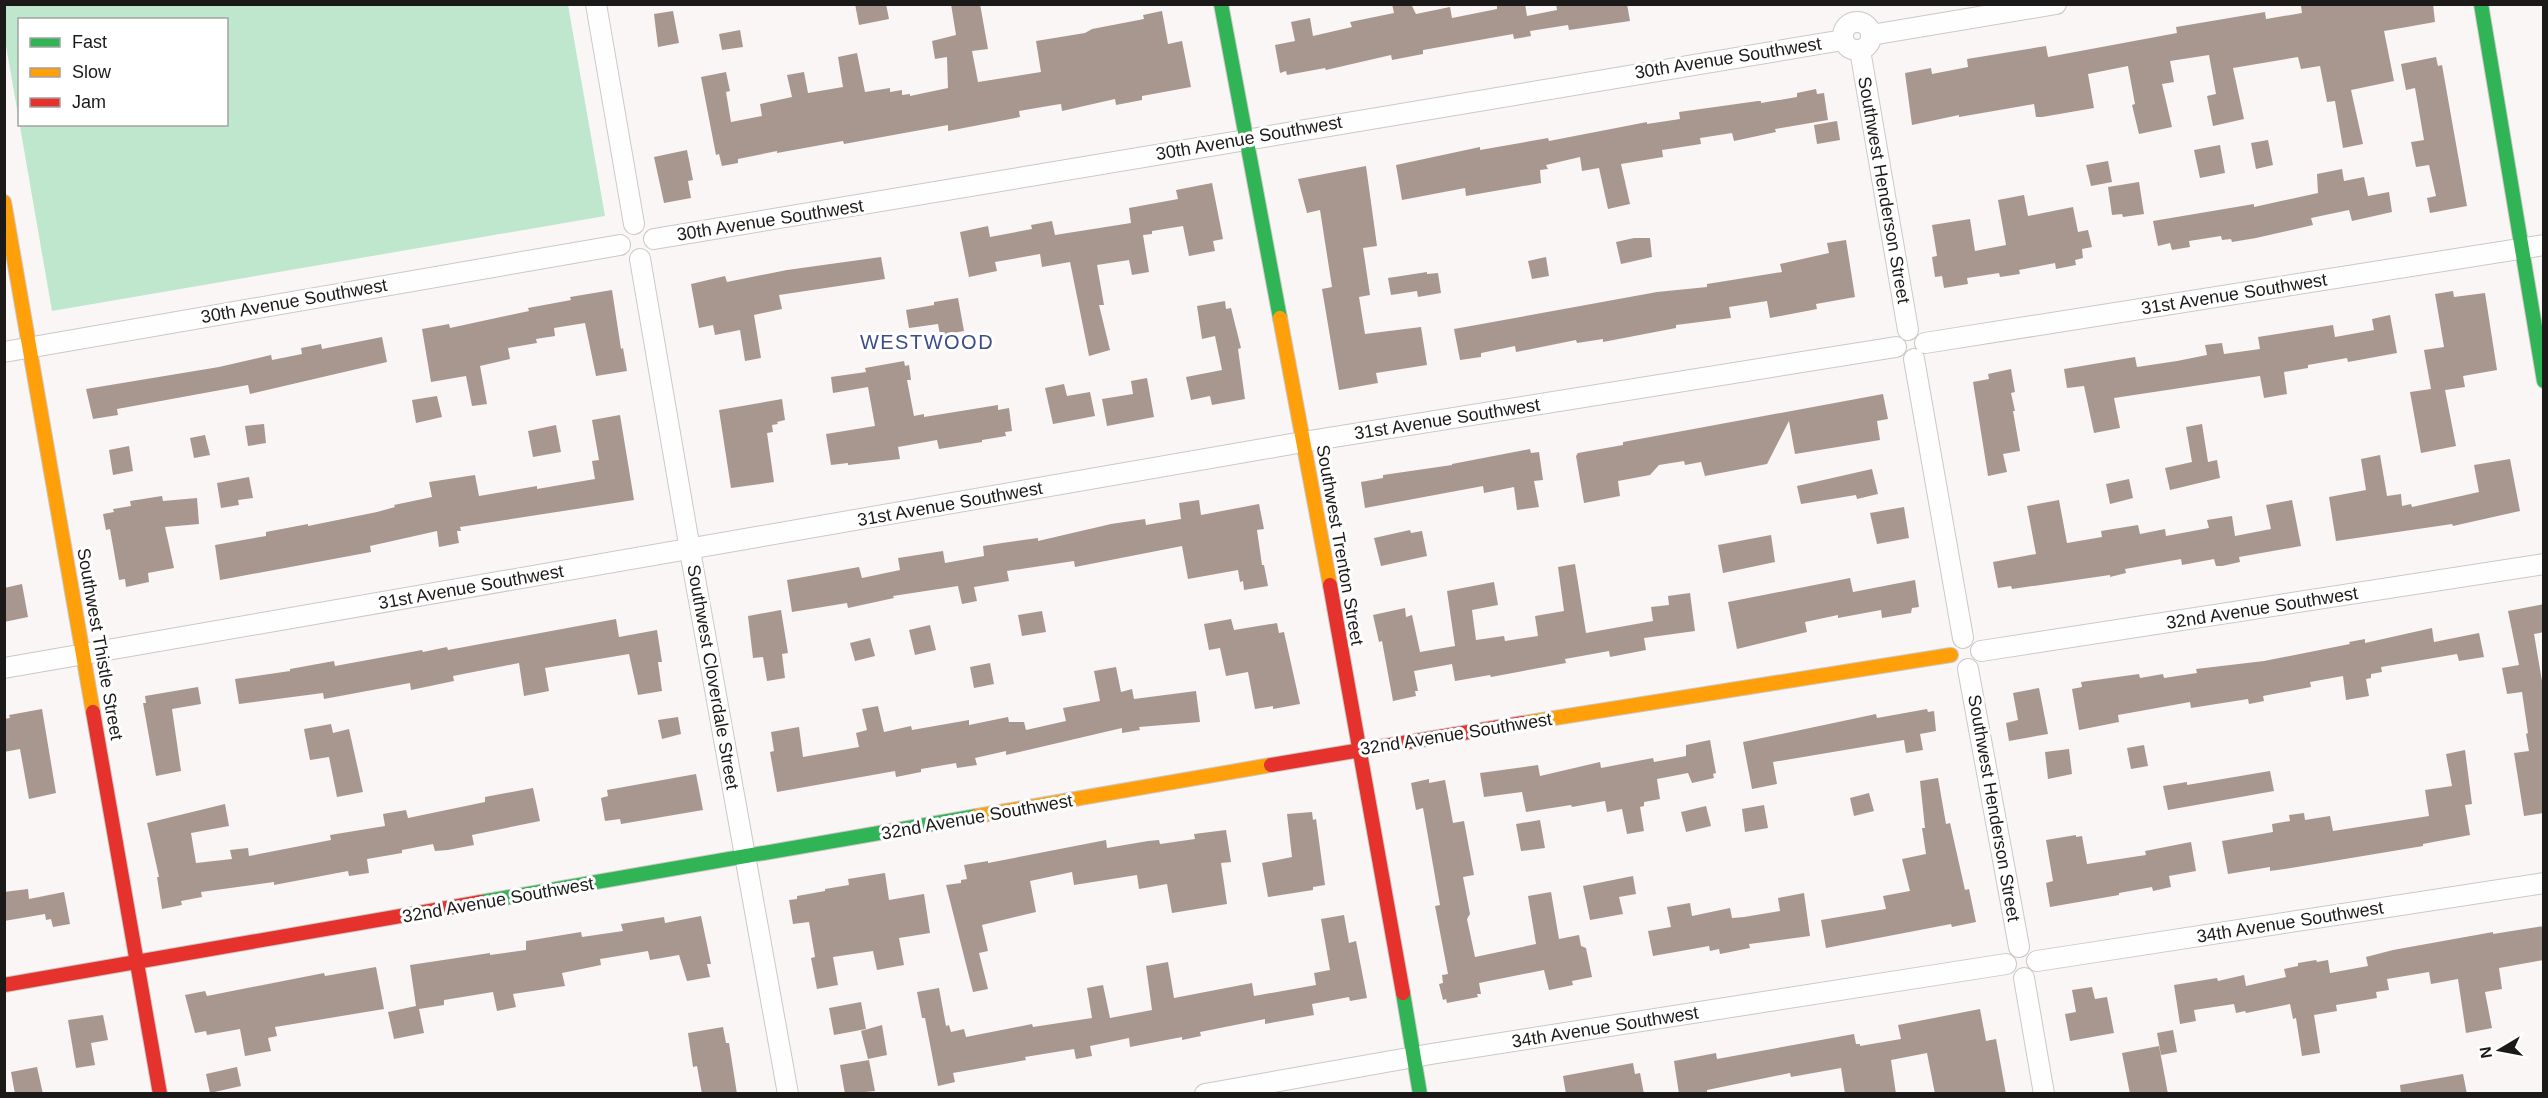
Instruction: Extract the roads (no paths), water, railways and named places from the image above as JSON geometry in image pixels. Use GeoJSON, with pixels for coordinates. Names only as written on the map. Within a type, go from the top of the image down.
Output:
{"type":"FeatureCollection","features":[{"type":"Feature","properties":{"kind":"street"},"geometry":{"type":"LineString","coordinates":[[596,4],[634,224]]}},
{"type":"Feature","properties":{"kind":"street","name":"Southwest Trenton Street"},"geometry":{"type":"LineString","coordinates":[[1221,4],[1360,749],[1420,1094]]}},
{"type":"Feature","properties":{"kind":"street"},"geometry":{"type":"LineString","coordinates":[[1866,42],[1868,27],[1853,13],[1844,30],[1843,40],[1848,48],[1866,42],[2056,4]]}},
{"type":"Feature","properties":{"kind":"street"},"geometry":{"type":"LineString","coordinates":[[2481,4],[2544,381]]}},
{"type":"Feature","properties":{"kind":"street","name":"30th Avenue Southwest"},"geometry":{"type":"LineString","coordinates":[[654,239],[1245,138],[1843,40]]}},
{"type":"Feature","properties":{"kind":"street","name":"Southwest Henderson Street"},"geometry":{"type":"LineString","coordinates":[[1866,42],[1908,330]]}},
{"type":"Feature","properties":{"kind":"street","name":"Southwest Thistle Street"},"geometry":{"type":"LineString","coordinates":[[4,202],[160,1094]]}},
{"type":"Feature","properties":{"kind":"street"},"geometry":{"type":"LineString","coordinates":[[634,224],[647,227],[654,239],[652,252],[640,259],[627,257],[620,245],[624,229],[634,224]]}},
{"type":"Feature","properties":{"kind":"street","name":"30th Avenue Southwest"},"geometry":{"type":"LineString","coordinates":[[4,352],[620,245]]}},
{"type":"Feature","properties":{"kind":"street","name":"31st Avenue Southwest"},"geometry":{"type":"LineString","coordinates":[[1920,351],[2544,245]]}},
{"type":"Feature","properties":{"kind":"street","name":"Southwest Cloverdale Street"},"geometry":{"type":"LineString","coordinates":[[640,259],[788,1094]]}},
{"type":"Feature","properties":{"kind":"street"},"geometry":{"type":"LineString","coordinates":[[1920,351],[1901,355],[1896,347],[1898,337],[1908,330],[1919,332],[1963,638]]}},
{"type":"Feature","properties":{"kind":"street","name":"31st Avenue Southwest"},"geometry":{"type":"LineString","coordinates":[[4,668],[1303,442],[1896,347]]}},
{"type":"Feature","properties":{"kind":"street","name":"32nd Avenue Southwest"},"geometry":{"type":"LineString","coordinates":[[1982,651],[2544,564]]}},
{"type":"Feature","properties":{"kind":"street"},"geometry":{"type":"LineString","coordinates":[[1963,638],[1977,642],[1982,651],[1980,661],[1968,669],[1955,664],[1951,655],[1953,645],[1963,638]]}},
{"type":"Feature","properties":{"kind":"street","name":"32nd Avenue Southwest"},"geometry":{"type":"LineString","coordinates":[[4,985],[745,858],[1360,749],[1951,655]]}},
{"type":"Feature","properties":{"kind":"street","name":"Southwest Henderson Street"},"geometry":{"type":"LineString","coordinates":[[1968,669],[2019,947]]}},
{"type":"Feature","properties":{"kind":"street","name":"34th Avenue Southwest"},"geometry":{"type":"LineString","coordinates":[[2037,961],[2544,883]]}},
{"type":"Feature","properties":{"kind":"street"},"geometry":{"type":"LineString","coordinates":[[2019,947],[2031,950],[2037,961],[2033,973],[2024,978],[2014,976],[2006,964],[2008,954],[2019,947]]}},
{"type":"Feature","properties":{"kind":"street","name":"34th Avenue Southwest"},"geometry":{"type":"LineString","coordinates":[[1205,1094],[1413,1057],[2006,964]]}},
{"type":"Feature","properties":{"kind":"street"},"geometry":{"type":"LineString","coordinates":[[2024,978],[2044,1094]]}},
{"type":"Feature","properties":{"kind":"district","name":"WESTWOOD"},"geometry":{"type":"Point","coordinates":[927,342]}}]}
